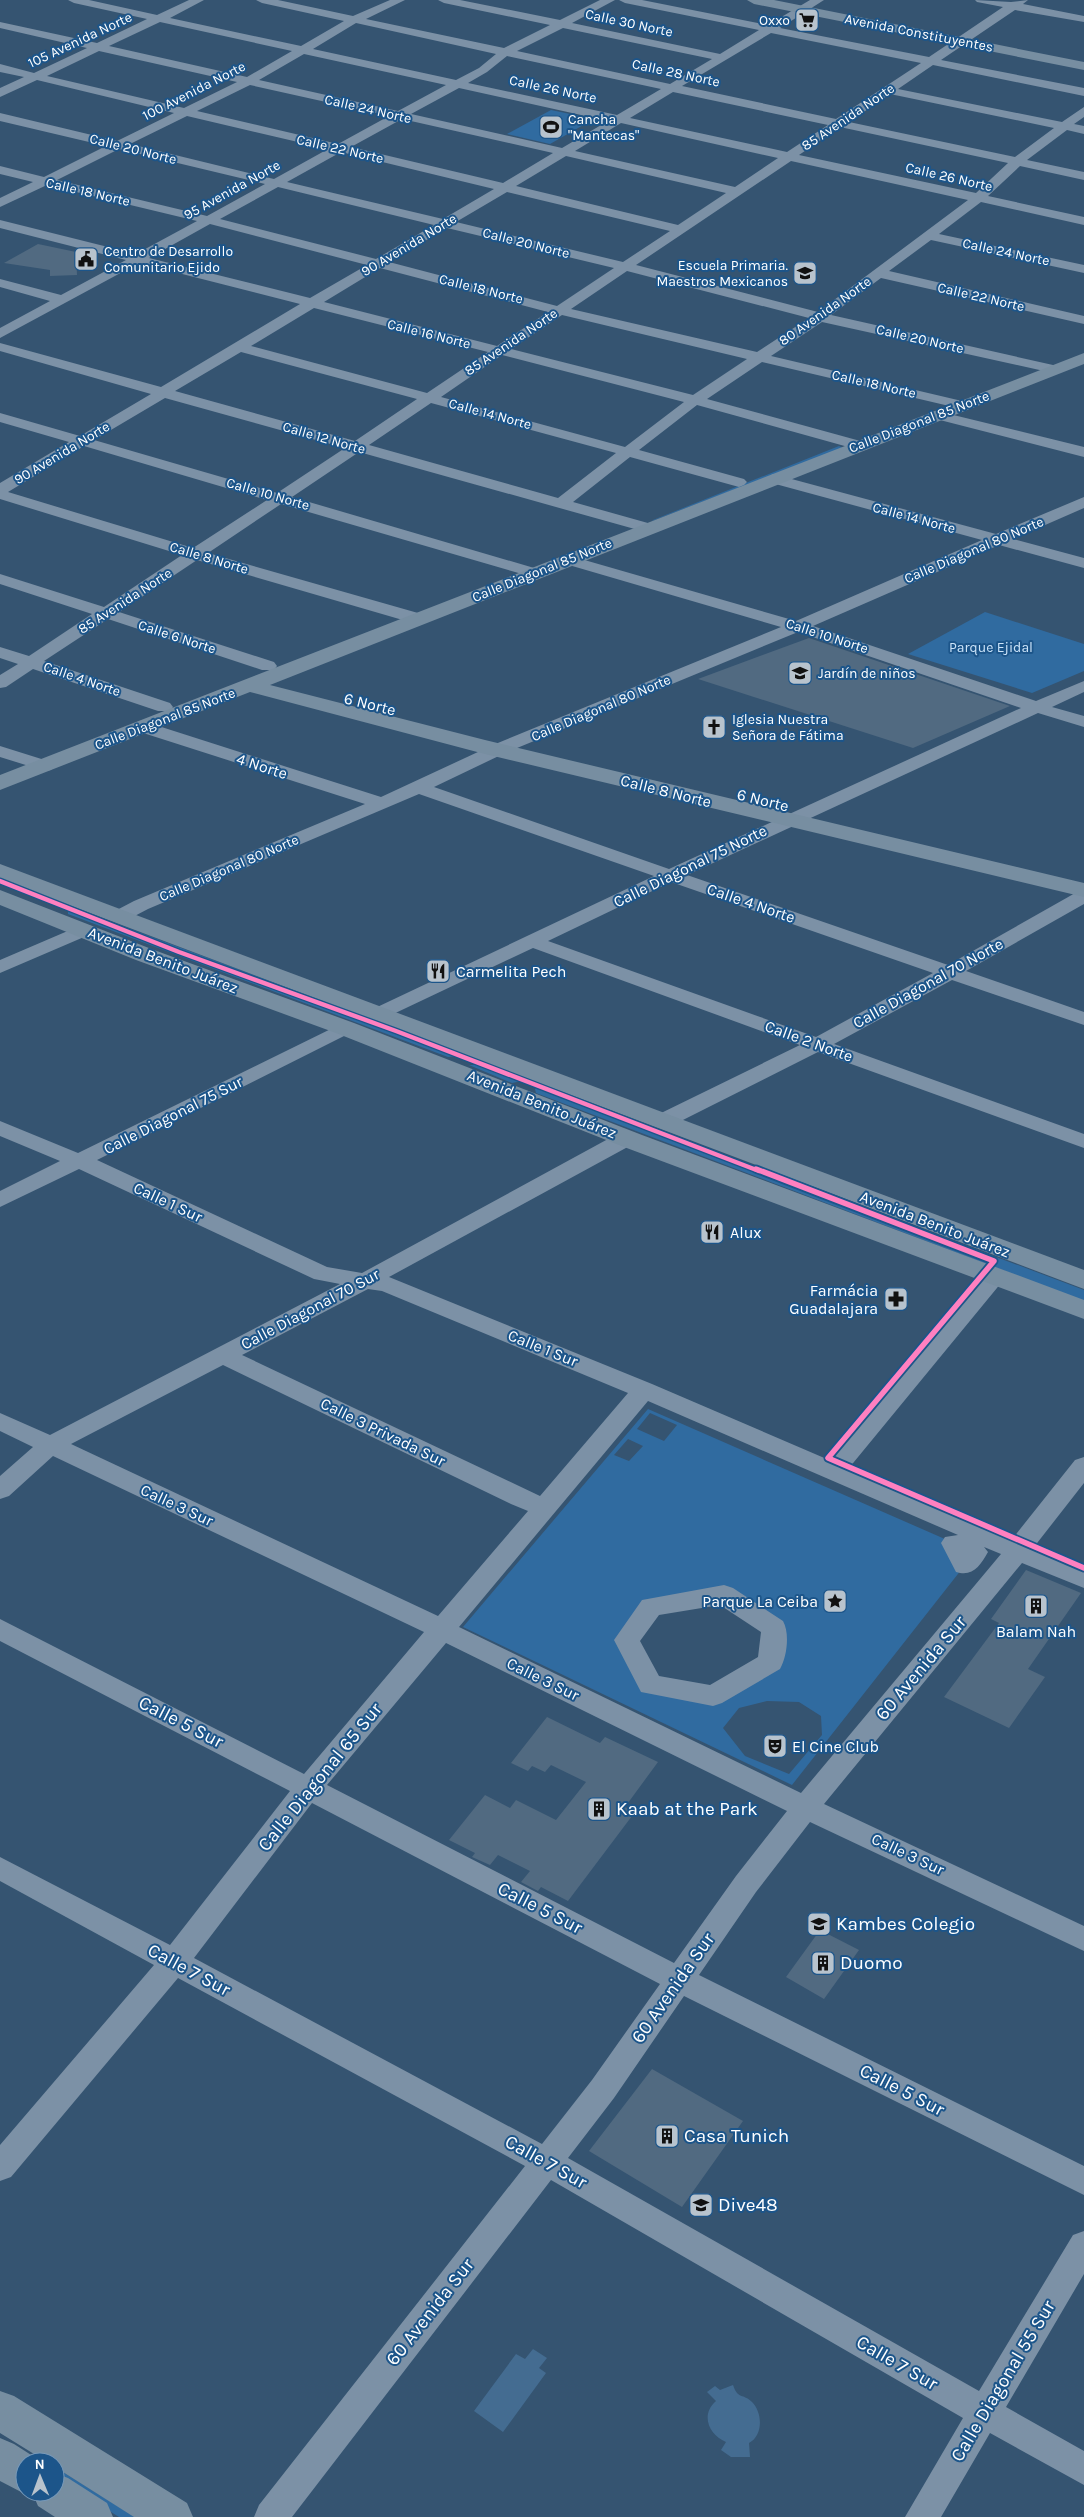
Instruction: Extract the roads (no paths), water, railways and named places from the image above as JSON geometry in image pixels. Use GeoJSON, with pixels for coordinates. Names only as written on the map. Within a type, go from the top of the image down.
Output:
{"type":"FeatureCollection","features":[{"type":"Feature","properties":{"kind":"main road","name":"Avenida Constituyentes"},"geometry":{"type":"LineString","coordinates":[[754,0],[810,4]]}},
{"type":"Feature","properties":{"kind":"main road","name":"Avenida Constituyentes"},"geometry":{"type":"LineString","coordinates":[[790,0],[1084,66]]}},
{"type":"Feature","properties":{"kind":"main road","name":"Avenida Constituyentes"},"geometry":{"type":"LineString","coordinates":[[965,38],[1084,58]]}},
{"type":"Feature","properties":{"kind":"main road","name":"Calle Diagonal 85 Norte"},"geometry":{"type":"LineString","coordinates":[[526,570],[568,560],[739,482],[948,407],[1044,367],[1084,346]]}},
{"type":"Feature","properties":{"kind":"main road","name":"Calle Diagonal 85 Norte"},"geometry":{"type":"LineString","coordinates":[[1044,367],[1084,358]]}},
{"type":"Feature","properties":{"kind":"main road","name":"Calle Diagonal 85 Norte"},"geometry":{"type":"LineString","coordinates":[[0,770],[36,763],[143,727],[526,570],[641,526],[773,479],[851,443]]}},
{"type":"Feature","properties":{"kind":"main road","name":"Calle Diagonal 85 Norte"},"geometry":{"type":"LineString","coordinates":[[0,783],[36,763],[164,707],[262,677]]}},
{"type":"Feature","properties":{"kind":"main road","name":"6 Norte"},"geometry":{"type":"LineString","coordinates":[[262,677],[1084,877]]}},
{"type":"Feature","properties":{"kind":"main road","name":"Calle 8 Norte"},"geometry":{"type":"LineString","coordinates":[[262,677],[500,749],[787,820],[1084,890]]}},
{"type":"Feature","properties":{"kind":"main road","name":"Avenida Benito Juárez"},"geometry":{"type":"LineString","coordinates":[[0,871],[1084,1280]]}},
{"type":"Feature","properties":{"kind":"main road"},"geometry":{"type":"LineString","coordinates":[[4,898],[27,896],[36,884]]}},
{"type":"Feature","properties":{"kind":"main road","name":"Avenida Benito Juárez"},"geometry":{"type":"LineString","coordinates":[[4,898],[59,921],[528,1098],[627,1138],[1084,1310]]}},
{"type":"Feature","properties":{"kind":"main road"},"geometry":{"type":"LineString","coordinates":[[59,921],[60,909],[64,906],[90,905]]}},
{"type":"Feature","properties":{"kind":"main road"},"geometry":{"type":"LineString","coordinates":[[444,1066],[467,1063],[469,1048]]}},
{"type":"Feature","properties":{"kind":"main road"},"geometry":{"type":"LineString","coordinates":[[528,1098],[526,1091],[531,1084],[552,1080]]}},
{"type":"Feature","properties":{"kind":"main road"},"geometry":{"type":"LineString","coordinates":[[0,2410],[172,2517]]}},
{"type":"Feature","properties":{"kind":"main road"},"geometry":{"type":"LineString","coordinates":[[0,2458],[15,2468]]}},
{"type":"Feature","properties":{"kind":"main road"},"geometry":{"type":"LineString","coordinates":[[65,2500],[92,2517]]}},
{"type":"Feature","properties":{"kind":"street","name":"Calle 26 Norte"},"geometry":{"type":"LineString","coordinates":[[74,0],[1084,221]]}},
{"type":"Feature","properties":{"kind":"street","name":"105 Avenida Norte"},"geometry":{"type":"LineString","coordinates":[[0,93],[198,0]]}},
{"type":"Feature","properties":{"kind":"street","name":"Calle 28 Norte"},"geometry":{"type":"LineString","coordinates":[[262,0],[352,21],[840,122],[1084,176]]}},
{"type":"Feature","properties":{"kind":"street","name":"100 Avenida Norte"},"geometry":{"type":"LineString","coordinates":[[0,203],[248,82],[352,21],[399,0]]}},
{"type":"Feature","properties":{"kind":"street","name":"Calle 30 Norte"},"geometry":{"type":"LineString","coordinates":[[444,0],[720,57]]}},
{"type":"Feature","properties":{"kind":"street","name":"95 Avenida Norte"},"geometry":{"type":"LineString","coordinates":[[0,334],[483,70],[504,53],[564,25],[609,0]]}},
{"type":"Feature","properties":{"kind":"street"},"geometry":{"type":"LineString","coordinates":[[625,0],[1084,92]]}},
{"type":"Feature","properties":{"kind":"street"},"geometry":{"type":"LineString","coordinates":[[981,0],[1017,3],[1084,19]]}},
{"type":"Feature","properties":{"kind":"street","name":"85 Avenida Norte"},"geometry":{"type":"LineString","coordinates":[[0,683],[280,498],[622,266],[792,156],[886,90],[1017,3]]}},
{"type":"Feature","properties":{"kind":"street","name":"90 Avenida Norte"},"geometry":{"type":"LineString","coordinates":[[0,490],[810,4]]}},
{"type":"Feature","properties":{"kind":"street","name":"Calle 24 Norte"},"geometry":{"type":"LineString","coordinates":[[0,25],[736,191]]}},
{"type":"Feature","properties":{"kind":"street","name":"Calle 22 Norte"},"geometry":{"type":"LineString","coordinates":[[0,68],[680,229]]}},
{"type":"Feature","properties":{"kind":"street"},"geometry":{"type":"LineString","coordinates":[[886,90],[1084,130]]}},
{"type":"Feature","properties":{"kind":"street","name":"80 Avenida Norte"},"geometry":{"type":"LineString","coordinates":[[560,504],[695,400],[820,316],[977,199],[1018,161],[1084,111]]}},
{"type":"Feature","properties":{"kind":"street","name":"Calle 20 Norte"},"geometry":{"type":"LineString","coordinates":[[0,117],[622,266],[820,316],[1044,367]]}},
{"type":"Feature","properties":{"kind":"street","name":"Calle 18 Norte"},"geometry":{"type":"LineString","coordinates":[[0,170],[208,220],[558,310],[948,407],[1084,452]]}},
{"type":"Feature","properties":{"kind":"street","name":"Calle 16 Norte"},"geometry":{"type":"LineString","coordinates":[[0,224],[695,400],[851,443]]}},
{"type":"Feature","properties":{"kind":"street","name":"Calle 24 Norte"},"geometry":{"type":"LineString","coordinates":[[928,235],[1084,269]]}},
{"type":"Feature","properties":{"kind":"street","name":"Calle 22 Norte"},"geometry":{"type":"LineString","coordinates":[[878,273],[1084,320]]}},
{"type":"Feature","properties":{"kind":"street"},"geometry":{"type":"LineString","coordinates":[[0,283],[63,300]]}},
{"type":"Feature","properties":{"kind":"street","name":"Calle 12 Norte"},"geometry":{"type":"LineString","coordinates":[[0,347],[641,526]]}},
{"type":"Feature","properties":{"kind":"street","name":"Calle 14 Norte"},"geometry":{"type":"LineString","coordinates":[[240,347],[739,482]]}},
{"type":"Feature","properties":{"kind":"street","name":"Calle 10 Norte"},"geometry":{"type":"LineString","coordinates":[[0,417],[526,570]]}},
{"type":"Feature","properties":{"kind":"street","name":"Calle 14 Norte"},"geometry":{"type":"LineString","coordinates":[[773,479],[1084,563]]}},
{"type":"Feature","properties":{"kind":"street","name":"Calle 8 Norte"},"geometry":{"type":"LineString","coordinates":[[0,494],[196,554],[410,616]]}},
{"type":"Feature","properties":{"kind":"street","name":"Calle Diagonal 80 Norte"},"geometry":{"type":"LineString","coordinates":[[120,916],[418,788],[500,749],[798,626],[1084,502]]}},
{"type":"Feature","properties":{"kind":"street","name":"Calle 10 Norte"},"geometry":{"type":"LineString","coordinates":[[568,560],[798,626],[1084,722]]}},
{"type":"Feature","properties":{"kind":"street","name":"Calle 6 Norte"},"geometry":{"type":"LineString","coordinates":[[0,579],[106,613],[262,677]]}},
{"type":"Feature","properties":{"kind":"street","name":"Calle 4 Norte"},"geometry":{"type":"LineString","coordinates":[[0,652],[164,707]]}},
{"type":"Feature","properties":{"kind":"street","name":"Calle Diagonal 75 Norte"},"geometry":{"type":"LineString","coordinates":[[380,1013],[534,942],[787,820],[1084,686]]}},
{"type":"Feature","properties":{"kind":"street","name":"4 Norte"},"geometry":{"type":"LineString","coordinates":[[143,727],[382,803]]}},
{"type":"Feature","properties":{"kind":"street"},"geometry":{"type":"LineString","coordinates":[[0,751],[36,763]]}},
{"type":"Feature","properties":{"kind":"street","name":"Calle 4 Norte"},"geometry":{"type":"LineString","coordinates":[[418,788],[1084,1019]]}},
{"type":"Feature","properties":{"kind":"street","name":"Calle Diagonal 70 Norte"},"geometry":{"type":"LineString","coordinates":[[663,1121],[818,1044],[951,972],[1084,896]]}},
{"type":"Feature","properties":{"kind":"street"},"geometry":{"type":"LineString","coordinates":[[1064,906],[1084,912]]}},
{"type":"Feature","properties":{"kind":"street"},"geometry":{"type":"LineString","coordinates":[[0,967],[84,930]]}},
{"type":"Feature","properties":{"kind":"street","name":"Calle 2 Norte"},"geometry":{"type":"LineString","coordinates":[[534,942],[1084,1141]]}},
{"type":"Feature","properties":{"kind":"street","name":"Calle Diagonal 75 Sur"},"geometry":{"type":"LineString","coordinates":[[0,1200],[80,1162],[345,1028]]}},
{"type":"Feature","properties":{"kind":"street","name":"Calle 1 Sur"},"geometry":{"type":"LineString","coordinates":[[0,1128],[80,1162],[322,1274],[363,1282],[386,1284],[644,1390],[1084,1579]]}},
{"type":"Feature","properties":{"kind":"street","name":"Calle Diagonal 70 Sur"},"geometry":{"type":"LineString","coordinates":[[0,1490],[50,1445],[363,1282],[627,1138]]}},
{"type":"Feature","properties":{"kind":"street"},"geometry":{"type":"LineString","coordinates":[[833,1471],[995,1277]]}},
{"type":"Feature","properties":{"kind":"street","name":"Calle 3 Privada Sur"},"geometry":{"type":"LineString","coordinates":[[222,1355],[520,1498],[544,1507]]}},
{"type":"Feature","properties":{"kind":"street","name":"Calle Diagonal 65 Sur"},"geometry":{"type":"LineString","coordinates":[[0,2168],[175,1961],[308,1788],[644,1390]]}},
{"type":"Feature","properties":{"kind":"street","name":"Calle 3 Sur"},"geometry":{"type":"LineString","coordinates":[[0,1421],[441,1629],[805,1807],[1084,1939]]}},
{"type":"Feature","properties":{"kind":"street","name":"60 Avenida Sur"},"geometry":{"type":"LineString","coordinates":[[271,2517],[603,2089],[746,1884],[805,1807],[1017,1551],[1084,1466]]}},
{"type":"Feature","properties":{"kind":"street"},"geometry":{"type":"LineString","coordinates":[[724,1595],[774,1628],[771,1662],[713,1696],[650,1685],[627,1640],[651,1606],[724,1595]]}},
{"type":"Feature","properties":{"kind":"street","name":"Calle 5 Sur"},"geometry":{"type":"LineString","coordinates":[[0,1629],[679,1979],[1084,2181]]}},
{"type":"Feature","properties":{"kind":"street","name":"Calle 7 Sur"},"geometry":{"type":"LineString","coordinates":[[0,1868],[158,1955],[175,1961],[545,2162],[1084,2469]]}},
{"type":"Feature","properties":{"kind":"street","name":"Calle Diagonal 55 Sur"},"geometry":{"type":"LineString","coordinates":[[922,2517],[1084,2245]]}},
{"type":"Feature","properties":{"kind":"place","name":"Oxxo"},"geometry":{"type":"Point","coordinates":[807,20]}},
{"type":"Feature","properties":{"kind":"place","name":"Cancha \"Mantecas\""},"geometry":{"type":"Point","coordinates":[551,127]}},
{"type":"Feature","properties":{"kind":"place","name":"Centro de Desarrollo Comunitario Ejido"},"geometry":{"type":"Point","coordinates":[86,259]}},
{"type":"Feature","properties":{"kind":"place","name":"Escuela Primaria. Maestros Mexicanos"},"geometry":{"type":"Point","coordinates":[805,273]}},
{"type":"Feature","properties":{"kind":"place","name":"Jardín de niños"},"geometry":{"type":"Point","coordinates":[800,673]}},
{"type":"Feature","properties":{"kind":"place","name":"Iglesia Nuestra Señora de Fátima"},"geometry":{"type":"Point","coordinates":[714,727]}},
{"type":"Feature","properties":{"kind":"place","name":"Carmelita Pech"},"geometry":{"type":"Point","coordinates":[438,971]}},
{"type":"Feature","properties":{"kind":"place","name":"Alux"},"geometry":{"type":"Point","coordinates":[712,1232]}},
{"type":"Feature","properties":{"kind":"place","name":"Farmácia Guadalajara"},"geometry":{"type":"Point","coordinates":[896,1299]}},
{"type":"Feature","properties":{"kind":"place","name":"Parque La Ceiba"},"geometry":{"type":"Point","coordinates":[835,1601]}},
{"type":"Feature","properties":{"kind":"place","name":"Balam Nah"},"geometry":{"type":"Point","coordinates":[1036,1606]}},
{"type":"Feature","properties":{"kind":"place","name":"El Cine Club"},"geometry":{"type":"Point","coordinates":[775,1746]}},
{"type":"Feature","properties":{"kind":"place","name":"Kaab at the Park"},"geometry":{"type":"Point","coordinates":[599,1809]}},
{"type":"Feature","properties":{"kind":"place","name":"Kambes Colegio"},"geometry":{"type":"Point","coordinates":[819,1924]}},
{"type":"Feature","properties":{"kind":"place","name":"Duomo"},"geometry":{"type":"Point","coordinates":[823,1963]}},
{"type":"Feature","properties":{"kind":"place","name":"Casa Tunich"},"geometry":{"type":"Point","coordinates":[667,2136]}},
{"type":"Feature","properties":{"kind":"place","name":"Dive48"},"geometry":{"type":"Point","coordinates":[701,2205]}},
{"type":"Feature","properties":{"kind":"park label","name":"Parque Ejidal"},"geometry":{"type":"Point","coordinates":[991,647]}}]}
